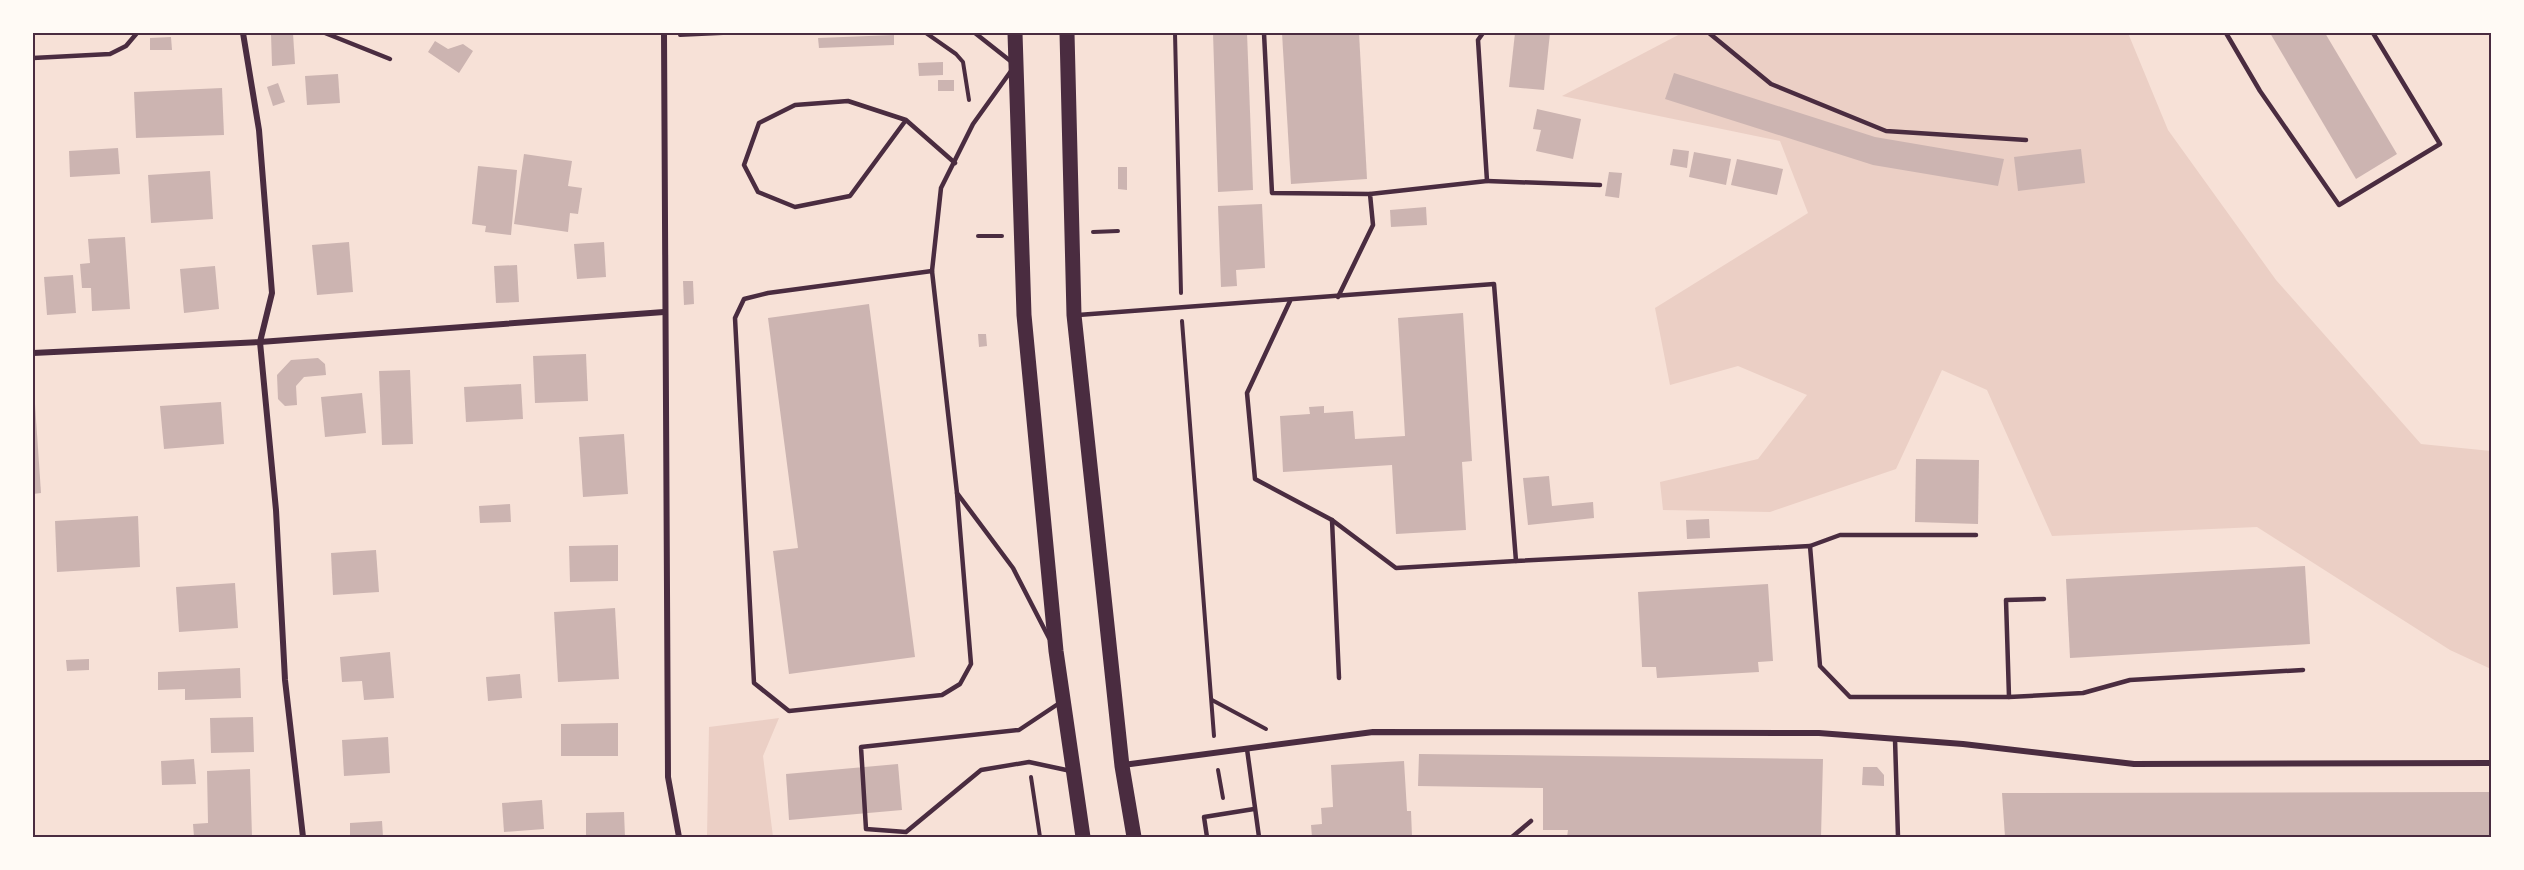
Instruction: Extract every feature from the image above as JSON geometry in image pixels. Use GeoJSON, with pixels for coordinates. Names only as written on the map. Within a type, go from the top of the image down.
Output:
{"type":"FeatureCollection","features":[{"type":"Feature","properties":{"kind":"main road"},"geometry":{"type":"LineString","coordinates":[[1015,33],[1024,315],[1056,651],[1083,837]]}},
{"type":"Feature","properties":{"kind":"main road"},"geometry":{"type":"LineString","coordinates":[[1067,33],[1074,315],[1122,765],[1134,837]]}},
{"type":"Feature","properties":{"kind":"street"},"geometry":{"type":"LineString","coordinates":[[243,33],[259,130],[272,293],[260,342],[276,510],[285,680],[303,837]]}},
{"type":"Feature","properties":{"kind":"street"},"geometry":{"type":"LineString","coordinates":[[664,34],[668,777],[679,837]]}},
{"type":"Feature","properties":{"kind":"street"},"geometry":{"type":"LineString","coordinates":[[33,353],[260,342],[664,312]]}},
{"type":"Feature","properties":{"kind":"street"},"geometry":{"type":"LineString","coordinates":[[1122,765],[1373,732],[1819,733],[1963,744],[2134,764],[2491,763]]}},
{"type":"Feature","properties":{"kind":"lane"},"geometry":{"type":"LineString","coordinates":[[33,58],[110,54],[126,46],[136,33]]}},
{"type":"Feature","properties":{"kind":"lane"},"geometry":{"type":"LineString","coordinates":[[325,33],[390,59]]}},
{"type":"Feature","properties":{"kind":"lane"},"geometry":{"type":"LineString","coordinates":[[932,271],[768,293],[744,299],[735,318],[754,683],[789,711],[942,695],[960,684],[971,664],[957,493],[932,271],[940,188],[955,163],[973,124],[1016,65],[975,33]]}},
{"type":"Feature","properties":{"kind":"lane"},"geometry":{"type":"LineString","coordinates":[[1264,33],[1272,193],[1370,194],[1487,181],[1600,185]]}},
{"type":"Feature","properties":{"kind":"lane"},"geometry":{"type":"LineString","coordinates":[[1483,33],[1478,40],[1487,181]]}},
{"type":"Feature","properties":{"kind":"lane"},"geometry":{"type":"LineString","coordinates":[[1708,33],[1771,84],[1886,131],[2026,140]]}},
{"type":"Feature","properties":{"kind":"lane"},"geometry":{"type":"LineString","coordinates":[[2226,33],[2260,91],[2338,205],[2440,144],[2373,33]]}},
{"type":"Feature","properties":{"kind":"lane"},"geometry":{"type":"LineString","coordinates":[[906,120],[850,196],[795,207],[758,192],[744,165],[759,123],[795,105],[848,101],[906,120],[955,163]]}},
{"type":"Feature","properties":{"kind":"lane"},"geometry":{"type":"LineString","coordinates":[[1338,297],[1372,225],[1370,194]]}},
{"type":"Feature","properties":{"kind":"lane"},"geometry":{"type":"LineString","coordinates":[[1074,315],[1290,301],[1494,284],[1516,561]]}},
{"type":"Feature","properties":{"kind":"lane"},"geometry":{"type":"LineString","coordinates":[[1290,301],[1247,393],[1255,479],[1332,520],[1396,568],[1810,546],[1840,535],[1976,536]]}},
{"type":"Feature","properties":{"kind":"lane"},"geometry":{"type":"LineString","coordinates":[[957,493],[1013,568],[1056,651]]}},
{"type":"Feature","properties":{"kind":"lane"},"geometry":{"type":"LineString","coordinates":[[1332,520],[1340,678]]}},
{"type":"Feature","properties":{"kind":"lane"},"geometry":{"type":"LineString","coordinates":[[1810,546],[1820,666],[1850,698],[2083,693],[2130,680],[2303,670]]}},
{"type":"Feature","properties":{"kind":"lane"},"geometry":{"type":"LineString","coordinates":[[2009,696],[2006,600],[2044,599]]}},
{"type":"Feature","properties":{"kind":"lane"},"geometry":{"type":"LineString","coordinates":[[1063,701],[1019,730],[861,747],[867,829],[906,832],[981,770],[1029,762],[1074,771]]}},
{"type":"Feature","properties":{"kind":"lane"},"geometry":{"type":"LineString","coordinates":[[1895,739],[1898,837]]}},
{"type":"Feature","properties":{"kind":"lane"},"geometry":{"type":"LineString","coordinates":[[1247,749],[1258,837]]}},
{"type":"Feature","properties":{"kind":"lane"},"geometry":{"type":"LineString","coordinates":[[1207,837],[1204,817],[1254,808]]}},
{"type":"Feature","properties":{"kind":"lane"},"geometry":{"type":"LineString","coordinates":[[1512,837],[1531,821]]}},
{"type":"Feature","properties":{"kind":"path"},"geometry":{"type":"LineString","coordinates":[[664,34],[723,33]]}},
{"type":"Feature","properties":{"kind":"path"},"geometry":{"type":"LineString","coordinates":[[926,33],[956,54],[963,62],[973,124]]}},
{"type":"Feature","properties":{"kind":"path"},"geometry":{"type":"LineString","coordinates":[[1175,33],[1181,308],[1215,753],[1226,814]]}},
{"type":"Feature","properties":{"kind":"path"},"geometry":{"type":"LineString","coordinates":[[1211,700],[1293,743]]}},
{"type":"Feature","properties":{"kind":"path"},"geometry":{"type":"LineString","coordinates":[[1029,762],[1040,837]]}},
{"type":"Feature","properties":{"kind":"shaded area"},"geometry":{"type":"Polygon","coordinates":[[[1682,33],[2128,33],[2168,130],[2276,280],[2421,444],[2491,451],[2491,669],[2450,650],[2257,527],[2052,536],[1987,390],[1942,370],[1896,469],[1770,512],[1663,510],[1660,482],[1758,459],[1807,395],[1738,366],[1670,385],[1655,308],[1808,213],[1780,141],[1562,96],[1682,33]]]}},
{"type":"Feature","properties":{"kind":"shaded area"},"geometry":{"type":"Polygon","coordinates":[[[779,718],[763,756],[773,837],[707,837],[709,727],[779,718]]]}},
{"type":"Feature","properties":{"kind":"building"},"geometry":{"type":"Polygon","coordinates":[[[271,33],[293,33],[295,64],[272,66],[271,33]]]}},
{"type":"Feature","properties":{"kind":"building"},"geometry":{"type":"Polygon","coordinates":[[[1213,33],[1247,33],[1253,190],[1218,192],[1213,33]]]}},
{"type":"Feature","properties":{"kind":"building"},"geometry":{"type":"Polygon","coordinates":[[[1282,33],[1359,33],[1367,179],[1291,184],[1282,33]]]}},
{"type":"Feature","properties":{"kind":"building"},"geometry":{"type":"Polygon","coordinates":[[[1515,33],[1550,33],[1544,90],[1509,87],[1515,33]]]}},
{"type":"Feature","properties":{"kind":"building"},"geometry":{"type":"Polygon","coordinates":[[[2270,33],[2325,33],[2397,154],[2356,179],[2270,33]]]}},
{"type":"Feature","properties":{"kind":"building"},"geometry":{"type":"Polygon","coordinates":[[[894,35],[894,45],[819,48],[818,38],[894,35]]]}},
{"type":"Feature","properties":{"kind":"building"},"geometry":{"type":"Polygon","coordinates":[[[171,37],[172,50],[150,50],[150,38],[171,37]]]}},
{"type":"Feature","properties":{"kind":"building"},"geometry":{"type":"Polygon","coordinates":[[[435,41],[448,49],[463,44],[473,51],[459,73],[428,52],[435,41]]]}},
{"type":"Feature","properties":{"kind":"building"},"geometry":{"type":"Polygon","coordinates":[[[943,62],[943,75],[919,76],[918,63],[943,62]]]}},
{"type":"Feature","properties":{"kind":"building"},"geometry":{"type":"Polygon","coordinates":[[[1674,73],[1875,137],[2004,159],[1998,186],[1873,165],[1665,99],[1674,73]]]}},
{"type":"Feature","properties":{"kind":"building"},"geometry":{"type":"Polygon","coordinates":[[[338,74],[340,103],[307,105],[305,76],[338,74]]]}},
{"type":"Feature","properties":{"kind":"building"},"geometry":{"type":"Polygon","coordinates":[[[938,80],[954,80],[954,91],[938,91],[938,80]]]}},
{"type":"Feature","properties":{"kind":"building"},"geometry":{"type":"Polygon","coordinates":[[[278,83],[285,102],[273,106],[267,87],[278,83]]]}},
{"type":"Feature","properties":{"kind":"building"},"geometry":{"type":"Polygon","coordinates":[[[222,88],[224,135],[136,138],[134,92],[222,88]]]}},
{"type":"Feature","properties":{"kind":"building"},"geometry":{"type":"Polygon","coordinates":[[[1537,109],[1581,119],[1573,159],[1536,151],[1541,130],[1533,129],[1537,109]]]}},
{"type":"Feature","properties":{"kind":"building"},"geometry":{"type":"Polygon","coordinates":[[[118,148],[120,174],[70,177],[69,151],[118,148]]]}},
{"type":"Feature","properties":{"kind":"building"},"geometry":{"type":"Polygon","coordinates":[[[1673,149],[1689,151],[1687,168],[1670,165],[1673,149]]]}},
{"type":"Feature","properties":{"kind":"building"},"geometry":{"type":"Polygon","coordinates":[[[2081,149],[2085,183],[2018,191],[2014,157],[2081,149]]]}},
{"type":"Feature","properties":{"kind":"building"},"geometry":{"type":"Polygon","coordinates":[[[1694,152],[1731,159],[1726,185],[1689,177],[1694,152]]]}},
{"type":"Feature","properties":{"kind":"building"},"geometry":{"type":"Polygon","coordinates":[[[524,154],[572,161],[568,186],[582,188],[578,214],[570,213],[568,232],[514,224],[524,154]]]}},
{"type":"Feature","properties":{"kind":"building"},"geometry":{"type":"Polygon","coordinates":[[[1737,159],[1783,169],[1777,195],[1731,185],[1737,159]]]}},
{"type":"Feature","properties":{"kind":"building"},"geometry":{"type":"Polygon","coordinates":[[[478,166],[517,170],[511,235],[485,232],[486,226],[472,224],[478,166]]]}},
{"type":"Feature","properties":{"kind":"building"},"geometry":{"type":"Polygon","coordinates":[[[1118,167],[1127,167],[1127,190],[1118,189],[1118,167]]]}},
{"type":"Feature","properties":{"kind":"building"},"geometry":{"type":"Polygon","coordinates":[[[210,171],[213,219],[151,223],[148,175],[210,171]]]}},
{"type":"Feature","properties":{"kind":"building"},"geometry":{"type":"Polygon","coordinates":[[[1609,172],[1622,173],[1619,198],[1605,196],[1609,172]]]}},
{"type":"Feature","properties":{"kind":"building"},"geometry":{"type":"Polygon","coordinates":[[[1262,204],[1265,268],[1236,270],[1237,286],[1221,287],[1218,206],[1262,204]]]}},
{"type":"Feature","properties":{"kind":"building"},"geometry":{"type":"Polygon","coordinates":[[[1426,207],[1427,225],[1391,227],[1390,210],[1426,207]]]}},
{"type":"Feature","properties":{"kind":"building"},"geometry":{"type":"Polygon","coordinates":[[[125,237],[130,309],[92,311],[91,288],[82,288],[80,264],[90,263],[88,239],[125,237]]]}},
{"type":"Feature","properties":{"kind":"building"},"geometry":{"type":"Polygon","coordinates":[[[349,242],[353,292],[317,295],[312,245],[349,242]]]}},
{"type":"Feature","properties":{"kind":"building"},"geometry":{"type":"Polygon","coordinates":[[[604,242],[606,277],[577,279],[574,244],[604,242]]]}},
{"type":"Feature","properties":{"kind":"building"},"geometry":{"type":"Polygon","coordinates":[[[517,265],[519,302],[496,303],[494,266],[517,265]]]}},
{"type":"Feature","properties":{"kind":"building"},"geometry":{"type":"Polygon","coordinates":[[[215,266],[219,309],[184,313],[180,269],[215,266]]]}},
{"type":"Feature","properties":{"kind":"building"},"geometry":{"type":"Polygon","coordinates":[[[73,275],[76,313],[47,315],[44,277],[73,275]]]}},
{"type":"Feature","properties":{"kind":"building"},"geometry":{"type":"Polygon","coordinates":[[[683,281],[693,281],[694,304],[684,305],[683,281]]]}},
{"type":"Feature","properties":{"kind":"building"},"geometry":{"type":"Polygon","coordinates":[[[869,304],[915,657],[789,674],[773,551],[798,548],[768,318],[869,304]]]}},
{"type":"Feature","properties":{"kind":"building"},"geometry":{"type":"Polygon","coordinates":[[[1463,313],[1472,461],[1462,462],[1466,530],[1396,534],[1392,465],[1283,472],[1280,416],[1310,414],[1309,407],[1324,406],[1324,413],[1353,411],[1355,439],[1405,436],[1398,318],[1463,313]]]}},
{"type":"Feature","properties":{"kind":"building"},"geometry":{"type":"Polygon","coordinates":[[[978,334],[986,334],[987,346],[979,347],[978,334]]]}},
{"type":"Feature","properties":{"kind":"building"},"geometry":{"type":"Polygon","coordinates":[[[586,354],[588,401],[535,403],[533,356],[586,354]]]}},
{"type":"Feature","properties":{"kind":"building"},"geometry":{"type":"Polygon","coordinates":[[[318,358],[325,364],[326,375],[304,377],[296,386],[297,405],[285,406],[278,399],[277,375],[291,360],[318,358]]]}},
{"type":"Feature","properties":{"kind":"building"},"geometry":{"type":"Polygon","coordinates":[[[410,370],[413,444],[382,445],[379,371],[410,370]]]}},
{"type":"Feature","properties":{"kind":"building"},"geometry":{"type":"Polygon","coordinates":[[[521,384],[523,419],[466,422],[464,387],[521,384]]]}},
{"type":"Feature","properties":{"kind":"building"},"geometry":{"type":"Polygon","coordinates":[[[362,393],[366,433],[325,437],[321,397],[362,393]]]}},
{"type":"Feature","properties":{"kind":"building"},"geometry":{"type":"Polygon","coordinates":[[[221,402],[224,444],[164,449],[160,406],[221,402]]]}},
{"type":"Feature","properties":{"kind":"building"},"geometry":{"type":"Polygon","coordinates":[[[33,404],[35,404],[41,493],[33,494],[33,404]]]}},
{"type":"Feature","properties":{"kind":"building"},"geometry":{"type":"Polygon","coordinates":[[[624,434],[628,494],[583,497],[579,437],[624,434]]]}},
{"type":"Feature","properties":{"kind":"building"},"geometry":{"type":"Polygon","coordinates":[[[1916,459],[1979,460],[1978,524],[1915,522],[1916,459]]]}},
{"type":"Feature","properties":{"kind":"building"},"geometry":{"type":"Polygon","coordinates":[[[1549,476],[1552,506],[1593,502],[1594,518],[1528,525],[1523,478],[1549,476]]]}},
{"type":"Feature","properties":{"kind":"building"},"geometry":{"type":"Polygon","coordinates":[[[510,504],[511,522],[480,523],[479,506],[510,504]]]}},
{"type":"Feature","properties":{"kind":"building"},"geometry":{"type":"Polygon","coordinates":[[[138,516],[140,567],[57,572],[55,521],[138,516]]]}},
{"type":"Feature","properties":{"kind":"building"},"geometry":{"type":"Polygon","coordinates":[[[1709,519],[1710,538],[1687,539],[1686,520],[1709,519]]]}},
{"type":"Feature","properties":{"kind":"building"},"geometry":{"type":"Polygon","coordinates":[[[618,545],[618,581],[570,582],[569,546],[618,545]]]}},
{"type":"Feature","properties":{"kind":"building"},"geometry":{"type":"Polygon","coordinates":[[[376,550],[379,592],[333,595],[331,553],[376,550]]]}},
{"type":"Feature","properties":{"kind":"building"},"geometry":{"type":"Polygon","coordinates":[[[2305,566],[2310,644],[2070,658],[2066,579],[2305,566]]]}},
{"type":"Feature","properties":{"kind":"building"},"geometry":{"type":"Polygon","coordinates":[[[235,583],[238,628],[179,632],[176,587],[235,583]]]}},
{"type":"Feature","properties":{"kind":"building"},"geometry":{"type":"Polygon","coordinates":[[[1768,584],[1773,661],[1758,662],[1759,672],[1657,678],[1656,667],[1642,667],[1638,592],[1768,584]]]}},
{"type":"Feature","properties":{"kind":"building"},"geometry":{"type":"Polygon","coordinates":[[[615,608],[619,679],[558,682],[554,612],[615,608]]]}},
{"type":"Feature","properties":{"kind":"building"},"geometry":{"type":"Polygon","coordinates":[[[390,652],[394,698],[364,700],[362,681],[342,682],[340,657],[390,652]]]}},
{"type":"Feature","properties":{"kind":"building"},"geometry":{"type":"Polygon","coordinates":[[[89,659],[89,670],[67,671],[66,660],[89,659]]]}},
{"type":"Feature","properties":{"kind":"building"},"geometry":{"type":"Polygon","coordinates":[[[240,668],[241,698],[185,700],[185,689],[158,690],[158,672],[240,668]]]}},
{"type":"Feature","properties":{"kind":"building"},"geometry":{"type":"Polygon","coordinates":[[[520,674],[522,698],[488,701],[486,677],[520,674]]]}},
{"type":"Feature","properties":{"kind":"building"},"geometry":{"type":"Polygon","coordinates":[[[253,717],[254,752],[211,753],[210,718],[253,717]]]}},
{"type":"Feature","properties":{"kind":"building"},"geometry":{"type":"Polygon","coordinates":[[[618,723],[618,756],[561,756],[561,724],[618,723]]]}},
{"type":"Feature","properties":{"kind":"building"},"geometry":{"type":"Polygon","coordinates":[[[388,737],[390,773],[344,776],[342,740],[388,737]]]}},
{"type":"Feature","properties":{"kind":"building"},"geometry":{"type":"Polygon","coordinates":[[[1419,754],[1823,759],[1821,837],[1567,837],[1568,830],[1543,830],[1543,788],[1418,786],[1419,754]]]}},
{"type":"Feature","properties":{"kind":"building"},"geometry":{"type":"Polygon","coordinates":[[[194,759],[196,784],[162,785],[161,761],[194,759]]]}},
{"type":"Feature","properties":{"kind":"building"},"geometry":{"type":"Polygon","coordinates":[[[1404,761],[1407,811],[1411,811],[1412,837],[1312,837],[1311,825],[1322,824],[1321,808],[1333,807],[1331,765],[1404,761]]]}},
{"type":"Feature","properties":{"kind":"building"},"geometry":{"type":"Polygon","coordinates":[[[898,764],[902,810],[789,820],[786,774],[898,764]]]}},
{"type":"Feature","properties":{"kind":"building"},"geometry":{"type":"Polygon","coordinates":[[[1863,767],[1877,767],[1884,775],[1884,786],[1862,785],[1863,767]]]}},
{"type":"Feature","properties":{"kind":"building"},"geometry":{"type":"Polygon","coordinates":[[[250,769],[252,837],[194,837],[193,824],[208,823],[207,771],[250,769]]]}},
{"type":"Feature","properties":{"kind":"building"},"geometry":{"type":"Polygon","coordinates":[[[2491,792],[2491,837],[2005,837],[2002,793],[2491,792]]]}},
{"type":"Feature","properties":{"kind":"building"},"geometry":{"type":"Polygon","coordinates":[[[542,800],[544,829],[504,832],[502,803],[542,800]]]}},
{"type":"Feature","properties":{"kind":"building"},"geometry":{"type":"Polygon","coordinates":[[[624,812],[625,837],[586,837],[586,813],[624,812]]]}},
{"type":"Feature","properties":{"kind":"building"},"geometry":{"type":"Polygon","coordinates":[[[382,821],[383,837],[350,837],[350,823],[382,821]]]}}]}
